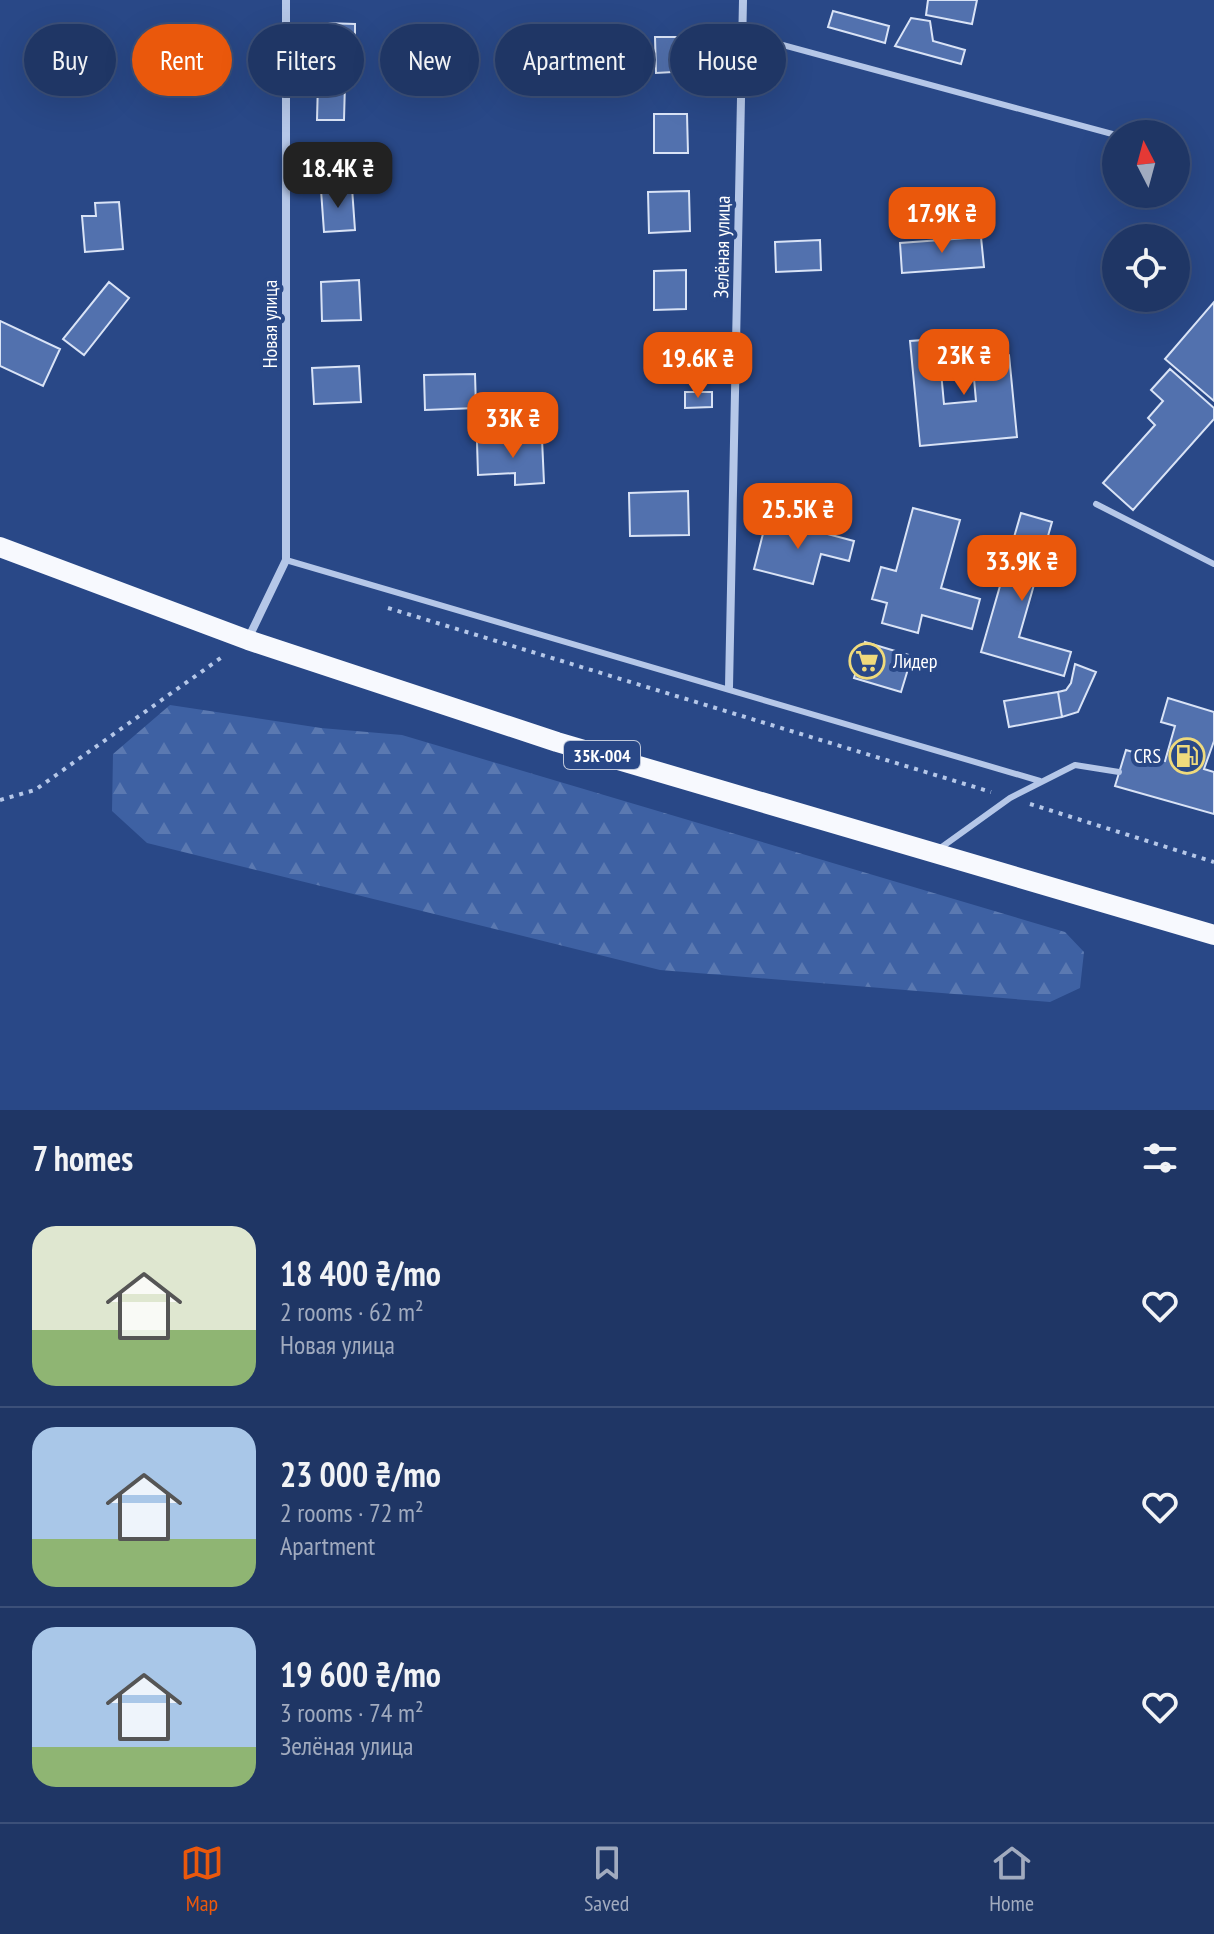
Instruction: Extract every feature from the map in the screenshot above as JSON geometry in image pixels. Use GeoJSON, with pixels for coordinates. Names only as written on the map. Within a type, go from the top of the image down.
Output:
{"type":"FeatureCollection","features":[{"type":"Feature","properties":{"kind":"main road","name":"35К-004"},"geometry":{"type":"LineString","coordinates":[[0,547],[248,640],[557,742],[1214,935]]}},
{"type":"Feature","properties":{"kind":"street","name":"Новая улица"},"geometry":{"type":"LineString","coordinates":[[248,640],[286,560],[286,0]]}},
{"type":"Feature","properties":{"kind":"street","name":"Зелёная улица"},"geometry":{"type":"LineString","coordinates":[[742,24],[743,0]]}},
{"type":"Feature","properties":{"kind":"street","name":"Зелёная улица"},"geometry":{"type":"LineString","coordinates":[[729,687],[741,96]]}},
{"type":"Feature","properties":{"kind":"lane"},"geometry":{"type":"LineString","coordinates":[[786,46],[1102,131]]}},
{"type":"Feature","properties":{"kind":"lane"},"geometry":{"type":"LineString","coordinates":[[1096,504],[1214,564]]}},
{"type":"Feature","properties":{"kind":"lane"},"geometry":{"type":"LineString","coordinates":[[286,560],[729,687],[1040,781]]}},
{"type":"Feature","properties":{"kind":"lane"},"geometry":{"type":"LineString","coordinates":[[934,853],[1040,781],[1075,765],[1119,772]]}},
{"type":"Feature","properties":{"kind":"path"},"geometry":{"type":"LineString","coordinates":[[386,608],[998,794]]}},
{"type":"Feature","properties":{"kind":"path"},"geometry":{"type":"LineString","coordinates":[[0,800],[35,790],[248,640]]}},
{"type":"Feature","properties":{"kind":"path"},"geometry":{"type":"LineString","coordinates":[[1024,802],[1214,862]]}},
{"type":"Feature","properties":{"kind":"green space"},"geometry":{"type":"Polygon","coordinates":[[[170,705],[321,728],[402,735],[1065,932],[1084,952],[1080,988],[1050,1002],[660,970],[147,843],[112,811],[113,754],[170,705]]]}},
{"type":"Feature","properties":{"kind":"building"},"geometry":{"type":"Polygon","coordinates":[[[928,0],[977,0],[972,24],[926,15],[928,0]]]}},
{"type":"Feature","properties":{"kind":"building"},"geometry":{"type":"Polygon","coordinates":[[[833,11],[889,26],[885,43],[828,27],[833,11]]]}},
{"type":"Feature","properties":{"kind":"building"},"geometry":{"type":"Polygon","coordinates":[[[911,18],[930,21],[933,41],[965,50],[961,64],[895,46],[911,18]]]}},
{"type":"Feature","properties":{"kind":"building"},"geometry":{"type":"Polygon","coordinates":[[[655,37],[670,37],[670,72],[656,73],[655,37]]]}},
{"type":"Feature","properties":{"kind":"building"},"geometry":{"type":"Polygon","coordinates":[[[318,96],[345,96],[344,120],[317,120],[318,96]]]}},
{"type":"Feature","properties":{"kind":"building"},"geometry":{"type":"Polygon","coordinates":[[[654,114],[687,114],[688,153],[654,153],[654,114]]]}},
{"type":"Feature","properties":{"kind":"building"},"geometry":{"type":"Polygon","coordinates":[[[352,188],[355,230],[324,232],[321,190],[352,188]]]}},
{"type":"Feature","properties":{"kind":"building"},"geometry":{"type":"Polygon","coordinates":[[[689,191],[690,231],[649,233],[648,192],[689,191]]]}},
{"type":"Feature","properties":{"kind":"building"},"geometry":{"type":"Polygon","coordinates":[[[119,202],[123,249],[85,252],[82,216],[96,216],[95,203],[119,202]]]}},
{"type":"Feature","properties":{"kind":"building"},"geometry":{"type":"Polygon","coordinates":[[[981,237],[984,267],[902,273],[900,243],[981,237]]]}},
{"type":"Feature","properties":{"kind":"building"},"geometry":{"type":"Polygon","coordinates":[[[820,240],[821,270],[776,272],[775,242],[820,240]]]}},
{"type":"Feature","properties":{"kind":"building"},"geometry":{"type":"Polygon","coordinates":[[[686,270],[686,309],[654,310],[654,271],[686,270]]]}},
{"type":"Feature","properties":{"kind":"building"},"geometry":{"type":"Polygon","coordinates":[[[359,280],[361,320],[322,321],[321,282],[359,280]]]}},
{"type":"Feature","properties":{"kind":"building"},"geometry":{"type":"Polygon","coordinates":[[[109,282],[129,298],[84,355],[63,339],[109,282]]]}},
{"type":"Feature","properties":{"kind":"building"},"geometry":{"type":"Polygon","coordinates":[[[1214,302],[1214,401],[1165,359],[1214,302]]]}},
{"type":"Feature","properties":{"kind":"building"},"geometry":{"type":"Polygon","coordinates":[[[0,321],[60,349],[43,386],[0,366],[0,321]]]}},
{"type":"Feature","properties":{"kind":"building"},"geometry":{"type":"Polygon","coordinates":[[[970,333],[1009,355],[1017,437],[920,446],[910,341],[938,339],[944,404],[976,401],[970,333]]]}},
{"type":"Feature","properties":{"kind":"building"},"geometry":{"type":"Polygon","coordinates":[[[658,348],[688,349],[687,376],[658,375],[658,348]]]}},
{"type":"Feature","properties":{"kind":"building"},"geometry":{"type":"Polygon","coordinates":[[[359,366],[361,402],[314,404],[312,368],[359,366]]]}},
{"type":"Feature","properties":{"kind":"building"},"geometry":{"type":"Polygon","coordinates":[[[1170,369],[1214,408],[1214,419],[1133,510],[1103,483],[1155,425],[1148,418],[1163,401],[1151,390],[1170,369]]]}},
{"type":"Feature","properties":{"kind":"building"},"geometry":{"type":"Polygon","coordinates":[[[475,374],[476,408],[425,410],[424,375],[475,374]]]}},
{"type":"Feature","properties":{"kind":"building"},"geometry":{"type":"Polygon","coordinates":[[[685,392],[712,392],[712,407],[685,408],[685,392]]]}},
{"type":"Feature","properties":{"kind":"building"},"geometry":{"type":"Polygon","coordinates":[[[542,439],[544,483],[515,485],[515,473],[478,475],[477,442],[542,439]]]}},
{"type":"Feature","properties":{"kind":"building"},"geometry":{"type":"Polygon","coordinates":[[[688,491],[689,535],[630,536],[629,493],[688,491]]]}},
{"type":"Feature","properties":{"kind":"building"},"geometry":{"type":"Polygon","coordinates":[[[913,508],[960,520],[941,588],[980,599],[972,629],[922,615],[918,633],[882,623],[887,603],[872,599],[881,567],[896,571],[913,508]]]}},
{"type":"Feature","properties":{"kind":"building"},"geometry":{"type":"Polygon","coordinates":[[[1021,513],[1052,522],[1019,637],[1071,652],[1064,676],[981,652],[1021,513]]]}},
{"type":"Feature","properties":{"kind":"building"},"geometry":{"type":"Polygon","coordinates":[[[767,518],[854,541],[849,561],[821,554],[813,584],[754,569],[767,518]]]}},
{"type":"Feature","properties":{"kind":"building"},"geometry":{"type":"Polygon","coordinates":[[[865,642],[912,656],[901,692],[854,678],[865,642]]]}},
{"type":"Feature","properties":{"kind":"building"},"geometry":{"type":"Polygon","coordinates":[[[1075,664],[1096,672],[1078,712],[1062,717],[1058,692],[1066,690],[1071,683],[1075,664]]]}},
{"type":"Feature","properties":{"kind":"building"},"geometry":{"type":"Polygon","coordinates":[[[1058,692],[1062,717],[1009,727],[1004,701],[1058,692]]]}},
{"type":"Feature","properties":{"kind":"building","name":"CRS"},"geometry":{"type":"Polygon","coordinates":[[[1168,698],[1214,712],[1214,741],[1204,769],[1214,772],[1214,814],[1115,786],[1126,750],[1165,761],[1175,726],[1161,722],[1168,698]]]}},
{"type":"Feature","properties":{"kind":"place","name":"Лидер"},"geometry":{"type":"Point","coordinates":[867,661]}},
{"type":"Feature","properties":{"kind":"place","name":"CRS"},"geometry":{"type":"Point","coordinates":[1187,756]}}]}
